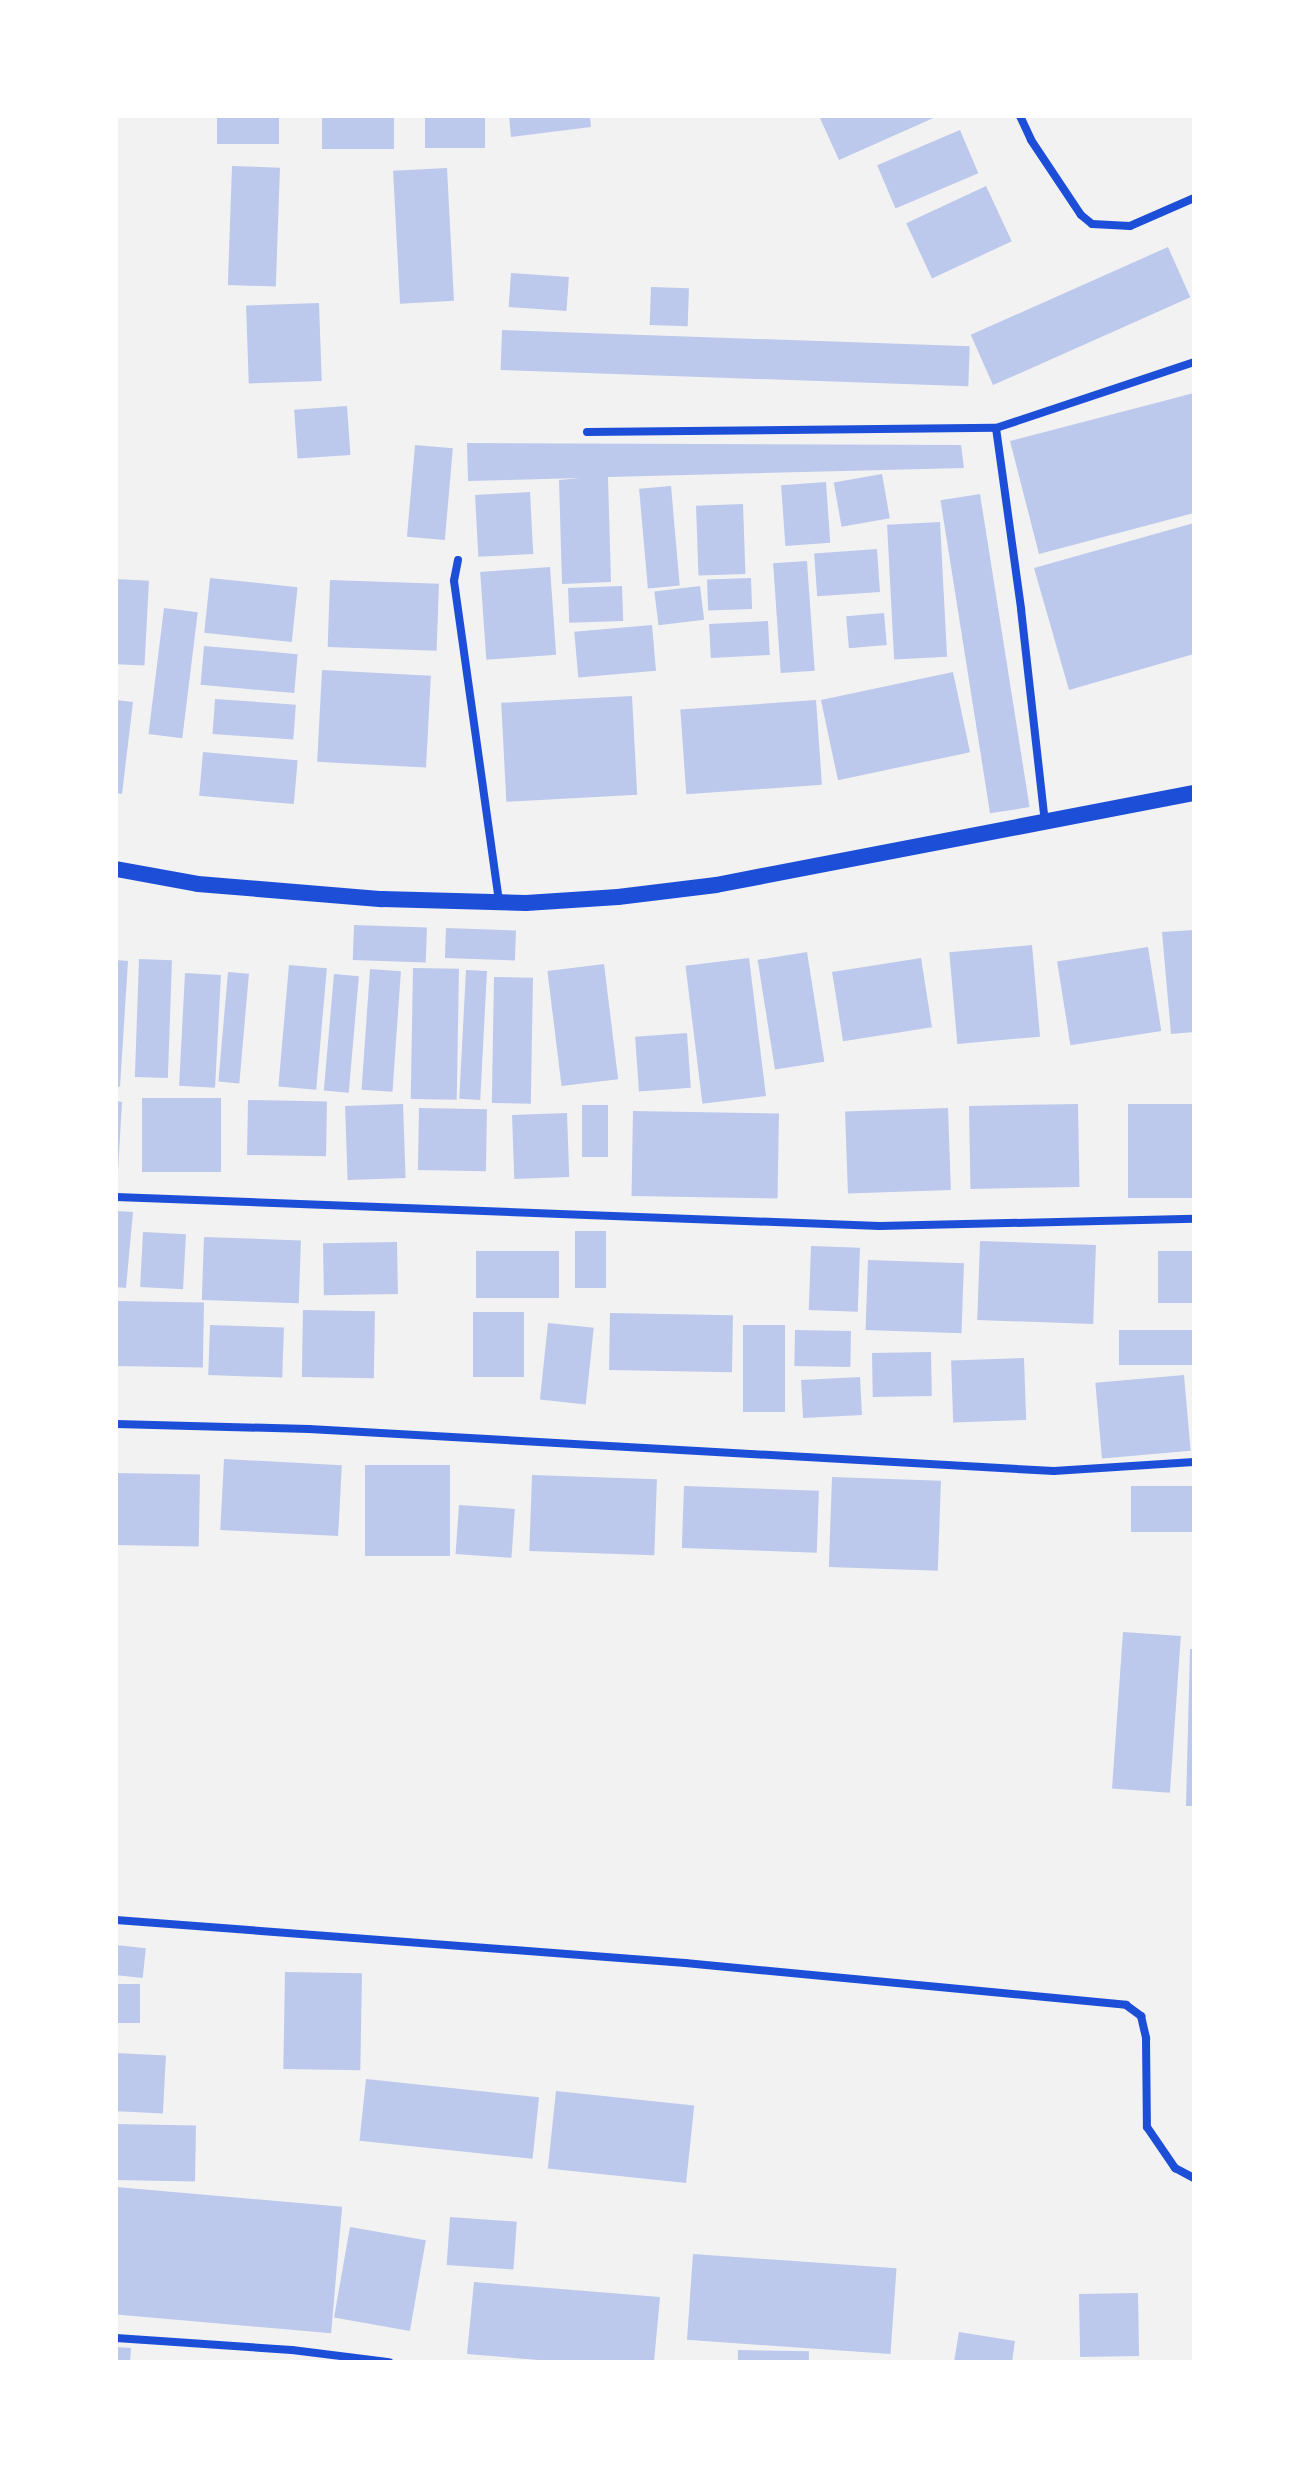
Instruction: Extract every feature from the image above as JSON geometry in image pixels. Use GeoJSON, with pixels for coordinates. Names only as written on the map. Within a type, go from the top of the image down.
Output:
{"type":"FeatureCollection","features":[{"type":"Feature","properties":{"kind":"main road"},"geometry":{"type":"LineString","coordinates":[[116,869],[198,884],[382,899],[499,903],[618,897],[716,885],[1194,793]]}},
{"type":"Feature","properties":{"kind":"street"},"geometry":{"type":"LineString","coordinates":[[1020,116],[1031,140],[1081,215],[1092,224],[1130,226],[1194,198]]}},
{"type":"Feature","properties":{"kind":"street"},"geometry":{"type":"LineString","coordinates":[[587,432],[996,428],[1194,362]]}},
{"type":"Feature","properties":{"kind":"street"},"geometry":{"type":"LineString","coordinates":[[996,428],[1021,609],[1045,822]]}},
{"type":"Feature","properties":{"kind":"street"},"geometry":{"type":"LineString","coordinates":[[458,560],[454,581],[499,903]]}},
{"type":"Feature","properties":{"kind":"street"},"geometry":{"type":"LineString","coordinates":[[116,1197],[879,1226],[1194,1219]]}},
{"type":"Feature","properties":{"kind":"street"},"geometry":{"type":"LineString","coordinates":[[116,1424],[309,1429],[1054,1471],[1194,1462]]}},
{"type":"Feature","properties":{"kind":"street"},"geometry":{"type":"LineString","coordinates":[[116,1920],[685,1963],[1126,2005],[1141,2016],[1146,2038],[1147,2127],[1175,2168],[1194,2178]]}},
{"type":"Feature","properties":{"kind":"street"},"geometry":{"type":"LineString","coordinates":[[116,2338],[292,2350],[389,2362]]}},
{"type":"Feature","properties":{"kind":"building"},"geometry":{"type":"Polygon","coordinates":[[[217,116],[279,116],[279,144],[217,144],[217,116]]]}},
{"type":"Feature","properties":{"kind":"building"},"geometry":{"type":"Polygon","coordinates":[[[322,116],[394,116],[394,149],[322,149],[322,116]]]}},
{"type":"Feature","properties":{"kind":"building"},"geometry":{"type":"Polygon","coordinates":[[[425,116],[485,116],[485,148],[425,148],[425,116]]]}},
{"type":"Feature","properties":{"kind":"building"},"geometry":{"type":"Polygon","coordinates":[[[509,116],[590,116],[591,127],[511,137],[509,116]]]}},
{"type":"Feature","properties":{"kind":"building"},"geometry":{"type":"Polygon","coordinates":[[[819,116],[938,116],[839,160],[819,116]]]}},
{"type":"Feature","properties":{"kind":"building"},"geometry":{"type":"Polygon","coordinates":[[[960,130],[978,173],[896,208],[877,165],[960,130]]]}},
{"type":"Feature","properties":{"kind":"building"},"geometry":{"type":"Polygon","coordinates":[[[232,166],[280,168],[276,287],[228,285],[232,166]]]}},
{"type":"Feature","properties":{"kind":"building"},"geometry":{"type":"Polygon","coordinates":[[[447,168],[454,301],[400,304],[393,171],[447,168]]]}},
{"type":"Feature","properties":{"kind":"building"},"geometry":{"type":"Polygon","coordinates":[[[986,186],[1012,241],[932,278],[906,223],[986,186]]]}},
{"type":"Feature","properties":{"kind":"building"},"geometry":{"type":"Polygon","coordinates":[[[1168,247],[1190,297],[993,385],[971,335],[1168,247]]]}},
{"type":"Feature","properties":{"kind":"building"},"geometry":{"type":"Polygon","coordinates":[[[511,273],[569,277],[566,311],[509,307],[511,273]]]}},
{"type":"Feature","properties":{"kind":"building"},"geometry":{"type":"Polygon","coordinates":[[[651,287],[689,288],[688,326],[650,325],[651,287]]]}},
{"type":"Feature","properties":{"kind":"building"},"geometry":{"type":"Polygon","coordinates":[[[319,303],[322,381],[249,384],[246,306],[319,303]]]}},
{"type":"Feature","properties":{"kind":"building"},"geometry":{"type":"Polygon","coordinates":[[[502,330],[970,346],[968,386],[501,370],[502,330]]]}},
{"type":"Feature","properties":{"kind":"building"},"geometry":{"type":"Polygon","coordinates":[[[1194,393],[1194,513],[1039,554],[1010,441],[1194,393]]]}},
{"type":"Feature","properties":{"kind":"building"},"geometry":{"type":"Polygon","coordinates":[[[347,406],[350,455],[298,459],[294,410],[347,406]]]}},
{"type":"Feature","properties":{"kind":"building"},"geometry":{"type":"Polygon","coordinates":[[[467,443],[961,445],[964,468],[608,477],[611,582],[562,584],[559,480],[580,478],[468,481],[467,443]]]}},
{"type":"Feature","properties":{"kind":"building"},"geometry":{"type":"Polygon","coordinates":[[[415,445],[453,448],[445,540],[407,537],[415,445]]]}},
{"type":"Feature","properties":{"kind":"building"},"geometry":{"type":"Polygon","coordinates":[[[882,474],[890,518],[842,527],[834,483],[882,474]]]}},
{"type":"Feature","properties":{"kind":"building"},"geometry":{"type":"Polygon","coordinates":[[[826,482],[830,543],[785,546],[781,485],[826,482]]]}},
{"type":"Feature","properties":{"kind":"building"},"geometry":{"type":"Polygon","coordinates":[[[671,486],[680,586],[648,588],[639,489],[671,486]]]}},
{"type":"Feature","properties":{"kind":"building"},"geometry":{"type":"Polygon","coordinates":[[[530,492],[533,554],[478,557],[475,495],[530,492]]]}},
{"type":"Feature","properties":{"kind":"building"},"geometry":{"type":"Polygon","coordinates":[[[980,494],[1030,807],[990,813],[940,500],[980,494]]]}},
{"type":"Feature","properties":{"kind":"building"},"geometry":{"type":"Polygon","coordinates":[[[743,504],[745,574],[698,576],[696,506],[743,504]]]}},
{"type":"Feature","properties":{"kind":"building"},"geometry":{"type":"Polygon","coordinates":[[[940,522],[947,657],[894,660],[887,525],[940,522]]]}},
{"type":"Feature","properties":{"kind":"building"},"geometry":{"type":"Polygon","coordinates":[[[1194,523],[1194,654],[1069,690],[1034,568],[1194,523]]]}},
{"type":"Feature","properties":{"kind":"building"},"geometry":{"type":"Polygon","coordinates":[[[877,549],[880,592],[817,596],[814,553],[877,549]]]}},
{"type":"Feature","properties":{"kind":"building"},"geometry":{"type":"Polygon","coordinates":[[[807,561],[815,671],[781,673],[773,563],[807,561]]]}},
{"type":"Feature","properties":{"kind":"building"},"geometry":{"type":"Polygon","coordinates":[[[550,567],[556,655],[486,660],[480,572],[550,567]]]}},
{"type":"Feature","properties":{"kind":"building"},"geometry":{"type":"Polygon","coordinates":[[[210,578],[298,587],[292,642],[204,633],[210,578]]]}},
{"type":"Feature","properties":{"kind":"building"},"geometry":{"type":"Polygon","coordinates":[[[751,578],[752,609],[708,611],[707,580],[751,578]]]}},
{"type":"Feature","properties":{"kind":"building"},"geometry":{"type":"Polygon","coordinates":[[[116,579],[149,581],[145,666],[116,664],[116,579]]]}},
{"type":"Feature","properties":{"kind":"building"},"geometry":{"type":"Polygon","coordinates":[[[330,580],[439,584],[437,651],[328,647],[330,580]]]}},
{"type":"Feature","properties":{"kind":"building"},"geometry":{"type":"Polygon","coordinates":[[[622,586],[623,621],[569,623],[568,588],[622,586]]]}},
{"type":"Feature","properties":{"kind":"building"},"geometry":{"type":"Polygon","coordinates":[[[700,586],[704,620],[658,625],[654,592],[700,586]]]}},
{"type":"Feature","properties":{"kind":"building"},"geometry":{"type":"Polygon","coordinates":[[[164,608],[198,612],[182,738],[149,734],[164,608]]]}},
{"type":"Feature","properties":{"kind":"building"},"geometry":{"type":"Polygon","coordinates":[[[884,613],[887,645],[849,648],[846,616],[884,613]]]}},
{"type":"Feature","properties":{"kind":"building"},"geometry":{"type":"Polygon","coordinates":[[[768,621],[770,655],[711,658],[709,624],[768,621]]]}},
{"type":"Feature","properties":{"kind":"building"},"geometry":{"type":"Polygon","coordinates":[[[652,625],[656,671],[578,678],[574,632],[652,625]]]}},
{"type":"Feature","properties":{"kind":"building"},"geometry":{"type":"Polygon","coordinates":[[[204,646],[298,654],[294,693],[201,685],[204,646]]]}},
{"type":"Feature","properties":{"kind":"building"},"geometry":{"type":"Polygon","coordinates":[[[322,670],[431,676],[426,768],[317,762],[322,670]]]}},
{"type":"Feature","properties":{"kind":"building"},"geometry":{"type":"Polygon","coordinates":[[[953,672],[970,752],[838,780],[821,700],[953,672]]]}},
{"type":"Feature","properties":{"kind":"building"},"geometry":{"type":"Polygon","coordinates":[[[632,696],[637,795],[506,802],[501,703],[632,696]]]}},
{"type":"Feature","properties":{"kind":"building"},"geometry":{"type":"Polygon","coordinates":[[[215,699],[296,705],[293,740],[213,734],[215,699]]]}},
{"type":"Feature","properties":{"kind":"building"},"geometry":{"type":"Polygon","coordinates":[[[116,700],[133,702],[122,794],[116,793],[116,700]]]}},
{"type":"Feature","properties":{"kind":"building"},"geometry":{"type":"Polygon","coordinates":[[[816,700],[822,785],[686,794],[680,709],[816,700]]]}},
{"type":"Feature","properties":{"kind":"building"},"geometry":{"type":"Polygon","coordinates":[[[203,752],[298,760],[294,804],[199,796],[203,752]]]}},
{"type":"Feature","properties":{"kind":"building"},"geometry":{"type":"Polygon","coordinates":[[[354,925],[427,928],[426,963],[353,960],[354,925]]]}},
{"type":"Feature","properties":{"kind":"building"},"geometry":{"type":"Polygon","coordinates":[[[446,928],[516,930],[515,960],[445,958],[446,928]]]}},
{"type":"Feature","properties":{"kind":"building"},"geometry":{"type":"Polygon","coordinates":[[[1194,930],[1194,1032],[1171,1034],[1162,932],[1194,930]]]}},
{"type":"Feature","properties":{"kind":"building"},"geometry":{"type":"Polygon","coordinates":[[[1032,945],[1040,1037],[957,1044],[949,952],[1032,945]]]}},
{"type":"Feature","properties":{"kind":"building"},"geometry":{"type":"Polygon","coordinates":[[[1148,947],[1161,1031],[1070,1045],[1057,961],[1148,947]]]}},
{"type":"Feature","properties":{"kind":"building"},"geometry":{"type":"Polygon","coordinates":[[[807,952],[824,1062],[775,1069],[758,960],[807,952]]]}},
{"type":"Feature","properties":{"kind":"building"},"geometry":{"type":"Polygon","coordinates":[[[749,958],[766,1096],[702,1104],[685,966],[749,958]]]}},
{"type":"Feature","properties":{"kind":"building"},"geometry":{"type":"Polygon","coordinates":[[[921,958],[932,1027],[843,1041],[832,972],[921,958]]]}},
{"type":"Feature","properties":{"kind":"building"},"geometry":{"type":"Polygon","coordinates":[[[139,959],[172,960],[168,1078],[135,1077],[139,959]]]}},
{"type":"Feature","properties":{"kind":"building"},"geometry":{"type":"Polygon","coordinates":[[[116,960],[128,961],[120,1087],[116,1086],[116,960]]]}},
{"type":"Feature","properties":{"kind":"building"},"geometry":{"type":"Polygon","coordinates":[[[604,964],[618,1079],[562,1086],[547,971],[604,964]]]}},
{"type":"Feature","properties":{"kind":"building"},"geometry":{"type":"Polygon","coordinates":[[[289,965],[327,968],[316,1090],[278,1087],[289,965]]]}},
{"type":"Feature","properties":{"kind":"building"},"geometry":{"type":"Polygon","coordinates":[[[413,968],[459,969],[457,1100],[411,1099],[413,968]]]}},
{"type":"Feature","properties":{"kind":"building"},"geometry":{"type":"Polygon","coordinates":[[[370,969],[401,971],[392,1092],[362,1090],[370,969]]]}},
{"type":"Feature","properties":{"kind":"building"},"geometry":{"type":"Polygon","coordinates":[[[466,970],[487,971],[480,1100],[459,1099],[466,970]]]}},
{"type":"Feature","properties":{"kind":"building"},"geometry":{"type":"Polygon","coordinates":[[[228,972],[249,974],[239,1083],[218,1082],[228,972]]]}},
{"type":"Feature","properties":{"kind":"building"},"geometry":{"type":"Polygon","coordinates":[[[185,973],[221,975],[215,1088],[179,1086],[185,973]]]}},
{"type":"Feature","properties":{"kind":"building"},"geometry":{"type":"Polygon","coordinates":[[[334,974],[359,976],[349,1093],[324,1091],[334,974]]]}},
{"type":"Feature","properties":{"kind":"building"},"geometry":{"type":"Polygon","coordinates":[[[494,977],[533,978],[531,1104],[492,1103],[494,977]]]}},
{"type":"Feature","properties":{"kind":"building"},"geometry":{"type":"Polygon","coordinates":[[[687,1033],[691,1088],[639,1091],[635,1037],[687,1033]]]}},
{"type":"Feature","properties":{"kind":"building"},"geometry":{"type":"Polygon","coordinates":[[[142,1098],[221,1098],[221,1172],[142,1172],[142,1098]]]}},
{"type":"Feature","properties":{"kind":"building"},"geometry":{"type":"Polygon","coordinates":[[[248,1100],[327,1101],[326,1156],[247,1155],[248,1100]]]}},
{"type":"Feature","properties":{"kind":"building"},"geometry":{"type":"Polygon","coordinates":[[[116,1101],[122,1102],[118,1171],[116,1171],[116,1101]]]}},
{"type":"Feature","properties":{"kind":"building"},"geometry":{"type":"Polygon","coordinates":[[[403,1104],[406,1178],[348,1180],[345,1106],[403,1104]]]}},
{"type":"Feature","properties":{"kind":"building"},"geometry":{"type":"Polygon","coordinates":[[[1078,1104],[1079,1187],[970,1189],[969,1106],[1078,1104]]]}},
{"type":"Feature","properties":{"kind":"building"},"geometry":{"type":"Polygon","coordinates":[[[1128,1104],[1194,1104],[1194,1198],[1128,1198],[1128,1104]]]}},
{"type":"Feature","properties":{"kind":"building"},"geometry":{"type":"Polygon","coordinates":[[[582,1105],[608,1105],[608,1157],[582,1157],[582,1105]]]}},
{"type":"Feature","properties":{"kind":"building"},"geometry":{"type":"Polygon","coordinates":[[[419,1108],[487,1109],[486,1171],[418,1170],[419,1108]]]}},
{"type":"Feature","properties":{"kind":"building"},"geometry":{"type":"Polygon","coordinates":[[[948,1108],[951,1190],[848,1194],[845,1112],[948,1108]]]}},
{"type":"Feature","properties":{"kind":"building"},"geometry":{"type":"Polygon","coordinates":[[[633,1111],[779,1114],[777,1199],[632,1196],[633,1111]]]}},
{"type":"Feature","properties":{"kind":"building"},"geometry":{"type":"Polygon","coordinates":[[[567,1113],[569,1177],[514,1179],[512,1115],[567,1113]]]}},
{"type":"Feature","properties":{"kind":"building"},"geometry":{"type":"Polygon","coordinates":[[[116,1211],[133,1212],[126,1288],[116,1287],[116,1211]]]}},
{"type":"Feature","properties":{"kind":"building"},"geometry":{"type":"Polygon","coordinates":[[[575,1231],[606,1231],[606,1288],[575,1288],[575,1231]]]}},
{"type":"Feature","properties":{"kind":"building"},"geometry":{"type":"Polygon","coordinates":[[[143,1232],[186,1234],[183,1289],[140,1287],[143,1232]]]}},
{"type":"Feature","properties":{"kind":"building"},"geometry":{"type":"Polygon","coordinates":[[[204,1237],[301,1240],[299,1303],[202,1300],[204,1237]]]}},
{"type":"Feature","properties":{"kind":"building"},"geometry":{"type":"Polygon","coordinates":[[[980,1241],[1096,1245],[1093,1324],[977,1320],[980,1241]]]}},
{"type":"Feature","properties":{"kind":"building"},"geometry":{"type":"Polygon","coordinates":[[[397,1242],[398,1294],[324,1295],[323,1243],[397,1242]]]}},
{"type":"Feature","properties":{"kind":"building"},"geometry":{"type":"Polygon","coordinates":[[[811,1246],[860,1248],[858,1312],[809,1310],[811,1246]]]}},
{"type":"Feature","properties":{"kind":"building"},"geometry":{"type":"Polygon","coordinates":[[[476,1251],[559,1251],[559,1298],[476,1298],[476,1251]]]}},
{"type":"Feature","properties":{"kind":"building"},"geometry":{"type":"Polygon","coordinates":[[[1158,1251],[1194,1251],[1194,1303],[1158,1303],[1158,1251]]]}},
{"type":"Feature","properties":{"kind":"building"},"geometry":{"type":"Polygon","coordinates":[[[868,1260],[964,1263],[961,1333],[866,1330],[868,1260]]]}},
{"type":"Feature","properties":{"kind":"building"},"geometry":{"type":"Polygon","coordinates":[[[116,1301],[204,1303],[203,1368],[116,1366],[116,1301]]]}},
{"type":"Feature","properties":{"kind":"building"},"geometry":{"type":"Polygon","coordinates":[[[303,1310],[375,1311],[374,1378],[302,1377],[303,1310]]]}},
{"type":"Feature","properties":{"kind":"building"},"geometry":{"type":"Polygon","coordinates":[[[473,1312],[524,1312],[524,1377],[473,1377],[473,1312]]]}},
{"type":"Feature","properties":{"kind":"building"},"geometry":{"type":"Polygon","coordinates":[[[610,1313],[733,1315],[732,1372],[609,1370],[610,1313]]]}},
{"type":"Feature","properties":{"kind":"building"},"geometry":{"type":"Polygon","coordinates":[[[548,1323],[594,1328],[586,1404],[540,1400],[548,1323]]]}},
{"type":"Feature","properties":{"kind":"building"},"geometry":{"type":"Polygon","coordinates":[[[210,1325],[284,1328],[282,1378],[208,1375],[210,1325]]]}},
{"type":"Feature","properties":{"kind":"building"},"geometry":{"type":"Polygon","coordinates":[[[743,1325],[785,1325],[785,1412],[743,1412],[743,1325]]]}},
{"type":"Feature","properties":{"kind":"building"},"geometry":{"type":"Polygon","coordinates":[[[795,1330],[851,1331],[850,1367],[794,1366],[795,1330]]]}},
{"type":"Feature","properties":{"kind":"building"},"geometry":{"type":"Polygon","coordinates":[[[1119,1330],[1194,1330],[1194,1365],[1119,1365],[1119,1330]]]}},
{"type":"Feature","properties":{"kind":"building"},"geometry":{"type":"Polygon","coordinates":[[[931,1352],[932,1396],[873,1397],[872,1353],[931,1352]]]}},
{"type":"Feature","properties":{"kind":"building"},"geometry":{"type":"Polygon","coordinates":[[[1024,1358],[1026,1420],[953,1423],[951,1361],[1024,1358]]]}},
{"type":"Feature","properties":{"kind":"building"},"geometry":{"type":"Polygon","coordinates":[[[1184,1375],[1191,1451],[1102,1458],[1095,1383],[1184,1375]]]}},
{"type":"Feature","properties":{"kind":"building"},"geometry":{"type":"Polygon","coordinates":[[[860,1377],[862,1415],[803,1418],[801,1380],[860,1377]]]}},
{"type":"Feature","properties":{"kind":"building"},"geometry":{"type":"Polygon","coordinates":[[[224,1459],[342,1465],[338,1536],[220,1530],[224,1459]]]}},
{"type":"Feature","properties":{"kind":"building"},"geometry":{"type":"Polygon","coordinates":[[[365,1465],[450,1465],[450,1556],[365,1556],[365,1465]]]}},
{"type":"Feature","properties":{"kind":"building"},"geometry":{"type":"Polygon","coordinates":[[[116,1473],[200,1474],[199,1546],[116,1545],[116,1473]]]}},
{"type":"Feature","properties":{"kind":"building"},"geometry":{"type":"Polygon","coordinates":[[[532,1475],[657,1479],[654,1555],[529,1551],[532,1475]]]}},
{"type":"Feature","properties":{"kind":"building"},"geometry":{"type":"Polygon","coordinates":[[[832,1477],[941,1481],[938,1571],[829,1567],[832,1477]]]}},
{"type":"Feature","properties":{"kind":"building"},"geometry":{"type":"Polygon","coordinates":[[[684,1486],[819,1491],[817,1553],[682,1548],[684,1486]]]}},
{"type":"Feature","properties":{"kind":"building"},"geometry":{"type":"Polygon","coordinates":[[[1131,1486],[1194,1486],[1194,1532],[1131,1532],[1131,1486]]]}},
{"type":"Feature","properties":{"kind":"building"},"geometry":{"type":"Polygon","coordinates":[[[459,1505],[515,1509],[511,1558],[456,1554],[459,1505]]]}},
{"type":"Feature","properties":{"kind":"building"},"geometry":{"type":"Polygon","coordinates":[[[1123,1632],[1181,1636],[1170,1793],[1112,1789],[1123,1632]]]}},
{"type":"Feature","properties":{"kind":"building"},"geometry":{"type":"Polygon","coordinates":[[[1190,1649],[1194,1649],[1194,1806],[1186,1806],[1190,1649]]]}},
{"type":"Feature","properties":{"kind":"building"},"geometry":{"type":"Polygon","coordinates":[[[116,1945],[146,1948],[143,1978],[116,1975],[116,1945]]]}},
{"type":"Feature","properties":{"kind":"building"},"geometry":{"type":"Polygon","coordinates":[[[285,1972],[362,1973],[360,2070],[283,2069],[285,1972]]]}},
{"type":"Feature","properties":{"kind":"building"},"geometry":{"type":"Polygon","coordinates":[[[116,1984],[140,1984],[140,2023],[116,2023],[116,1984]]]}},
{"type":"Feature","properties":{"kind":"building"},"geometry":{"type":"Polygon","coordinates":[[[116,2053],[166,2056],[163,2114],[116,2111],[116,2053]]]}},
{"type":"Feature","properties":{"kind":"building"},"geometry":{"type":"Polygon","coordinates":[[[366,2079],[539,2097],[533,2159],[360,2141],[366,2079]]]}},
{"type":"Feature","properties":{"kind":"building"},"geometry":{"type":"Polygon","coordinates":[[[556,2091],[694,2106],[686,2183],[548,2169],[556,2091]]]}},
{"type":"Feature","properties":{"kind":"building"},"geometry":{"type":"Polygon","coordinates":[[[116,2124],[196,2125],[195,2181],[116,2180],[116,2124]]]}},
{"type":"Feature","properties":{"kind":"building"},"geometry":{"type":"Polygon","coordinates":[[[116,2187],[342,2207],[331,2333],[116,2314],[116,2187]]]}},
{"type":"Feature","properties":{"kind":"building"},"geometry":{"type":"Polygon","coordinates":[[[450,2217],[517,2222],[513,2270],[447,2265],[450,2217]]]}},
{"type":"Feature","properties":{"kind":"building"},"geometry":{"type":"Polygon","coordinates":[[[350,2227],[426,2240],[410,2331],[334,2318],[350,2227]]]}},
{"type":"Feature","properties":{"kind":"building"},"geometry":{"type":"Polygon","coordinates":[[[693,2254],[897,2268],[891,2354],[687,2340],[693,2254]]]}},
{"type":"Feature","properties":{"kind":"building"},"geometry":{"type":"Polygon","coordinates":[[[474,2282],[660,2297],[654,2362],[563,2362],[467,2354],[474,2282]]]}},
{"type":"Feature","properties":{"kind":"building"},"geometry":{"type":"Polygon","coordinates":[[[1138,2293],[1139,2356],[1080,2357],[1079,2294],[1138,2293]]]}},
{"type":"Feature","properties":{"kind":"building"},"geometry":{"type":"Polygon","coordinates":[[[959,2332],[1015,2341],[1012,2362],[954,2362],[959,2332]]]}},
{"type":"Feature","properties":{"kind":"building"},"geometry":{"type":"Polygon","coordinates":[[[116,2347],[131,2348],[130,2362],[116,2362],[116,2347]]]}},
{"type":"Feature","properties":{"kind":"building"},"geometry":{"type":"Polygon","coordinates":[[[738,2350],[809,2351],[809,2362],[738,2362],[738,2350]]]}}]}
